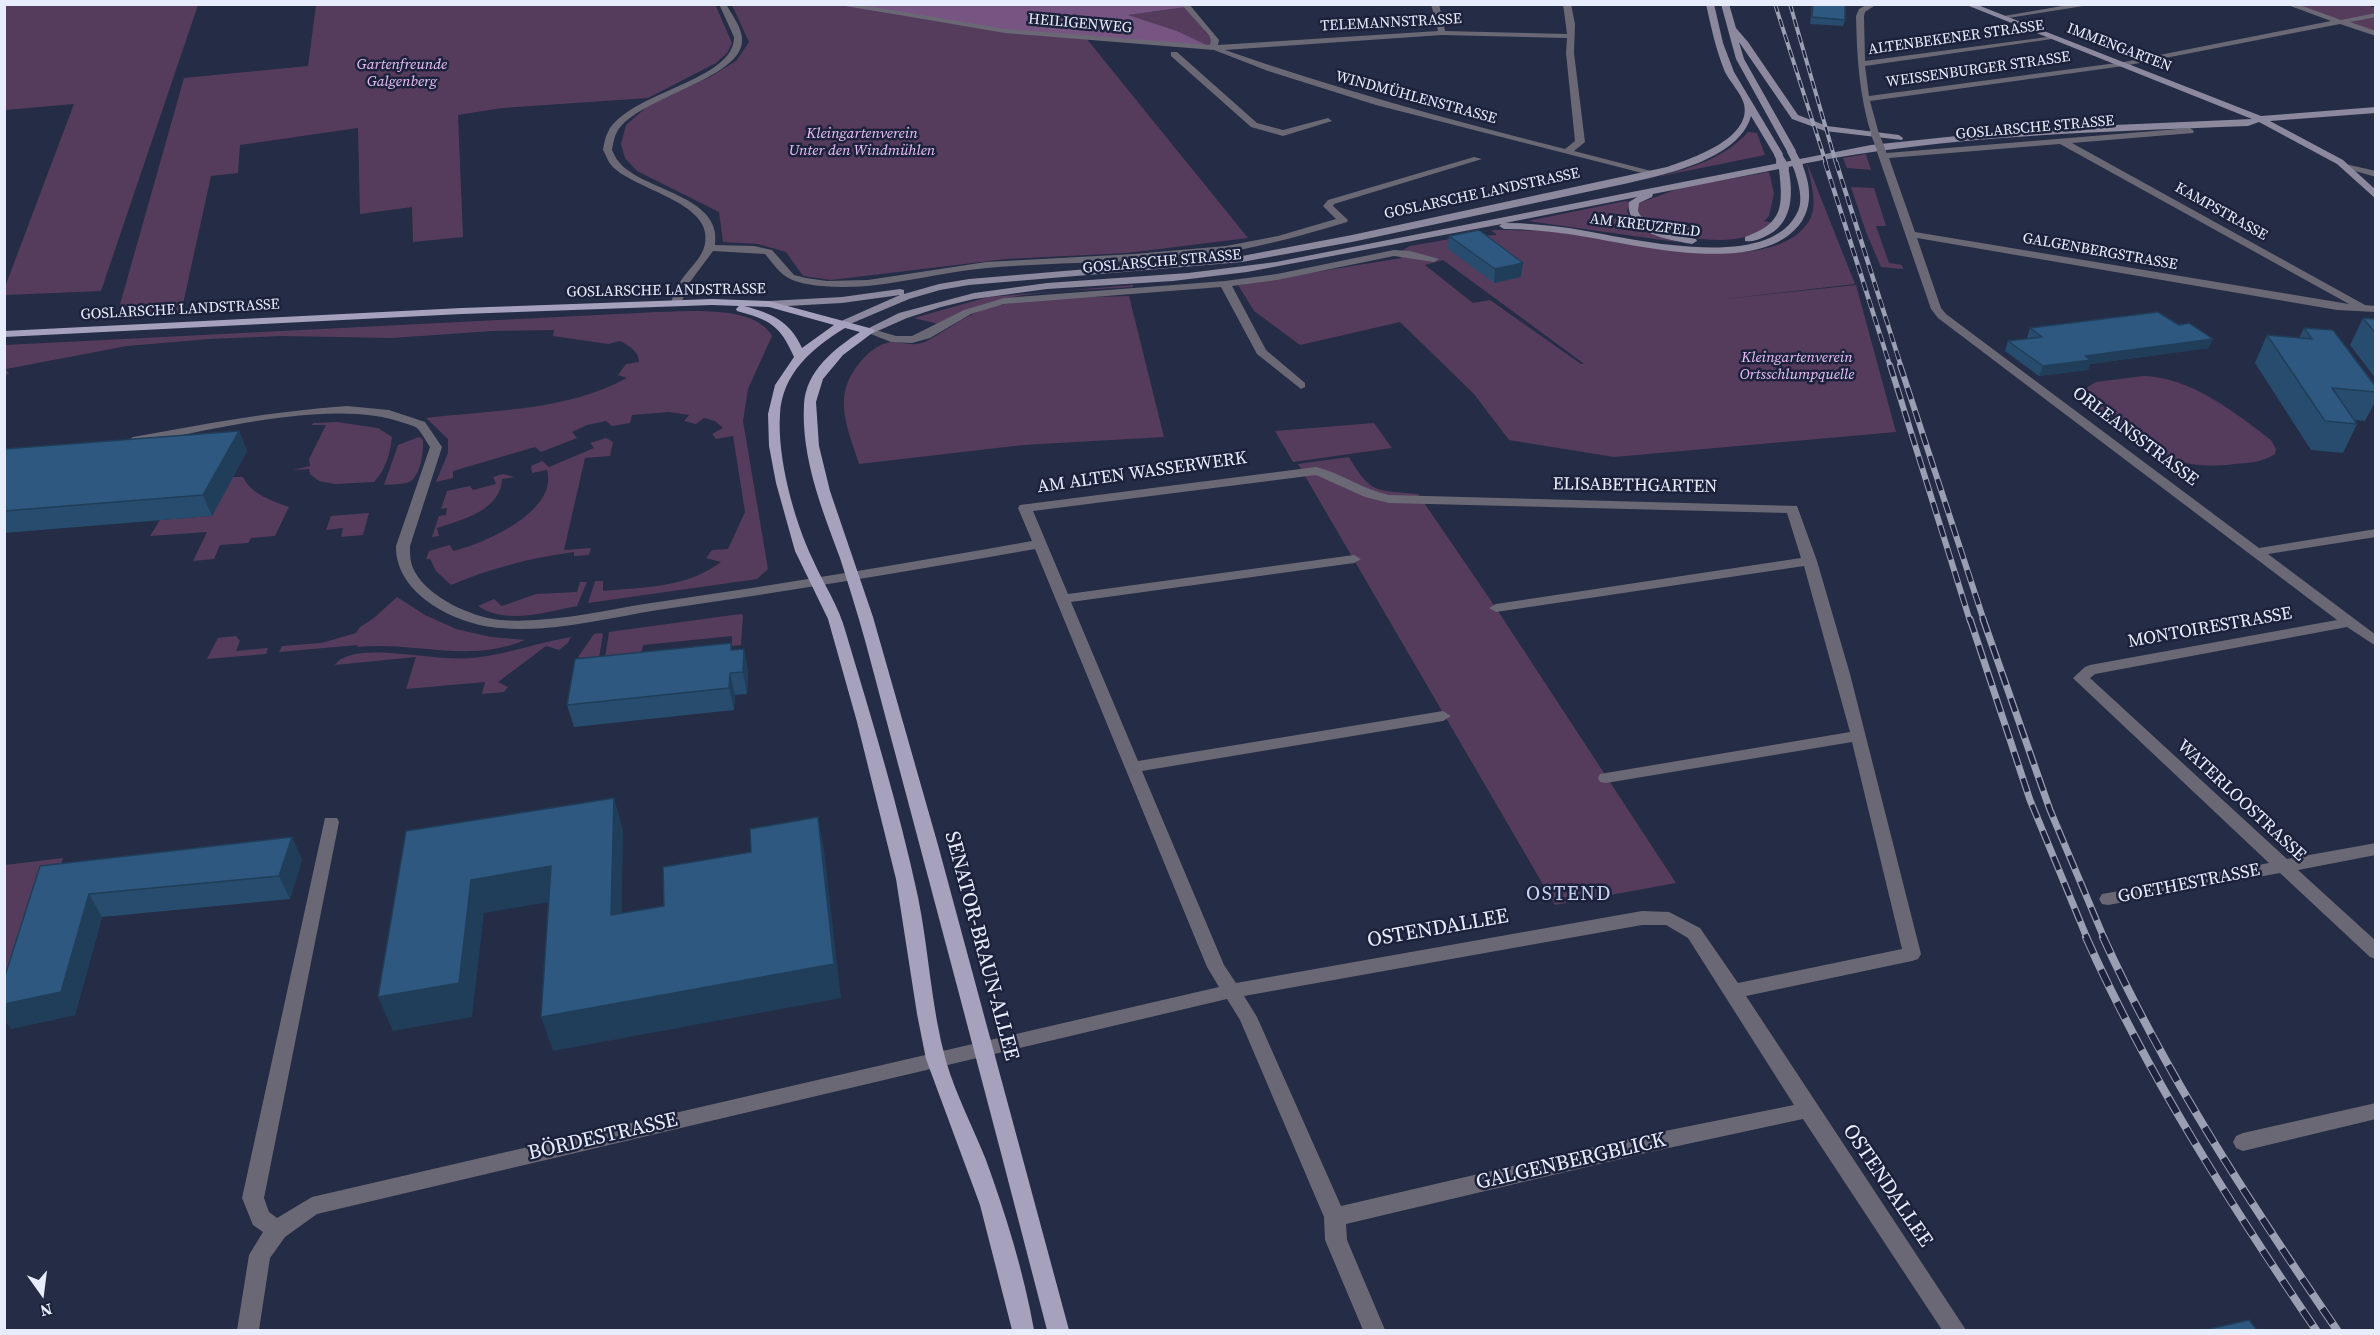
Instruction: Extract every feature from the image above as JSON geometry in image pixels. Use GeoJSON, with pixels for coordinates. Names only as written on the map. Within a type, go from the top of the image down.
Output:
{"type":"FeatureCollection","features":[{"type":"Feature","properties":{"kind":"main road"},"geometry":{"type":"LineString","coordinates":[[1692,182],[1639,199],[1632,207],[1634,216],[1645,226],[1659,233],[1685,240],[1721,242],[1749,239],[1772,228],[1785,213],[1787,194],[1784,168],[1765,127],[1733,79],[1718,43],[1710,4]]}},
{"type":"Feature","properties":{"kind":"main road","name":"AM KREUZFELD"},"geometry":{"type":"LineString","coordinates":[[1462,228],[1530,227],[1688,249],[1753,247],[1782,236],[1800,218],[1804,208],[1797,166],[1740,59],[1725,4]]}},
{"type":"Feature","properties":{"kind":"main road","name":"IMMENGARTEN"},"geometry":{"type":"LineString","coordinates":[[1966,4],[2260,119],[2344,165],[2376,196]]}},
{"type":"Feature","properties":{"kind":"main road"},"geometry":{"type":"LineString","coordinates":[[1731,28],[1745,44],[1795,117],[1825,128],[1899,138]]}},
{"type":"Feature","properties":{"kind":"main road"},"geometry":{"type":"LineString","coordinates":[[1654,173],[1698,159],[1724,146],[1733,139],[1743,125],[1748,112],[1748,104]]}},
{"type":"Feature","properties":{"kind":"main road"},"geometry":{"type":"LineString","coordinates":[[1397,228],[1419,227],[1515,212],[1899,138],[2044,124],[2238,117],[2260,119],[2376,110]]}},
{"type":"Feature","properties":{"kind":"main road"},"geometry":{"type":"LineString","coordinates":[[1462,228],[1692,182],[1766,164],[1871,148],[1962,138],[2096,128],[2247,123],[2260,119]]}},
{"type":"Feature","properties":{"kind":"main road","name":"GOSLARSCHE LANDSTRASSE"},"geometry":{"type":"LineString","coordinates":[[4,334],[462,311],[712,302],[769,304],[843,324],[897,300],[939,287],[999,278],[1214,263],[1316,245],[1654,173]]}},
{"type":"Feature","properties":{"kind":"main road","name":"GOSLARSCHE STRASSE"},"geometry":{"type":"LineString","coordinates":[[868,331],[897,317],[930,306],[989,292],[1227,273],[1462,228]]}},
{"type":"Feature","properties":{"kind":"main road"},"geometry":{"type":"LineString","coordinates":[[769,304],[843,300],[939,287]]}},
{"type":"Feature","properties":{"kind":"main road"},"geometry":{"type":"LineString","coordinates":[[712,302],[768,315],[784,326],[792,336],[799,356]]}},
{"type":"Feature","properties":{"kind":"main road"},"geometry":{"type":"LineString","coordinates":[[868,331],[843,324],[820,338],[799,356],[782,382],[777,397],[774,428],[780,473],[802,552],[837,622],[909,894],[922,992],[936,1060],[954,1113],[977,1164],[1004,1252],[1023,1330]]}},
{"type":"Feature","properties":{"kind":"main road","name":"SENATOR-BRAUN-ALLEE"},"geometry":{"type":"LineString","coordinates":[[868,331],[828,362],[814,385],[811,398],[813,440],[825,500],[853,576],[915,790],[1058,1330]]}},
{"type":"Feature","properties":{"kind":"street"},"geometry":{"type":"LineString","coordinates":[[676,303],[686,282],[710,248],[711,228],[704,216],[692,205],[634,179],[620,170],[610,158],[608,146],[610,135],[628,114],[649,101],[714,71],[735,51],[738,37],[722,4]]}},
{"type":"Feature","properties":{"kind":"street","name":"HEILIGENWEG"},"geometry":{"type":"LineString","coordinates":[[838,4],[1005,31],[1213,48]]}},
{"type":"Feature","properties":{"kind":"street"},"geometry":{"type":"LineString","coordinates":[[1184,4],[1212,34],[1215,40],[1213,48]]}},
{"type":"Feature","properties":{"kind":"street"},"geometry":{"type":"LineString","coordinates":[[1435,4],[1442,33]]}},
{"type":"Feature","properties":{"kind":"street"},"geometry":{"type":"LineString","coordinates":[[1566,152],[1580,142],[1567,4]]}},
{"type":"Feature","properties":{"kind":"street"},"geometry":{"type":"LineString","coordinates":[[1874,4],[1862,11],[1860,16],[1861,64],[1865,99],[1875,134],[1911,234]]}},
{"type":"Feature","properties":{"kind":"street"},"geometry":{"type":"LineString","coordinates":[[2002,17],[2093,4]]}},
{"type":"Feature","properties":{"kind":"street"},"geometry":{"type":"LineString","coordinates":[[2289,4],[2376,34]]}},
{"type":"Feature","properties":{"kind":"street","name":"WEISSENBURGER STRASSE"},"geometry":{"type":"LineString","coordinates":[[1865,99],[2124,64],[2376,15]]}},
{"type":"Feature","properties":{"kind":"street","name":"TELEMANNSTRASSE"},"geometry":{"type":"LineString","coordinates":[[1213,48],[1442,33],[1571,36]]}},
{"type":"Feature","properties":{"kind":"street","name":"ALTENBEKENER STRASSE"},"geometry":{"type":"LineString","coordinates":[[1861,64],[2055,38]]}},
{"type":"Feature","properties":{"kind":"street","name":"WINDMÜHLENSTRASSE"},"geometry":{"type":"LineString","coordinates":[[1328,121],[1283,134],[1254,125],[1174,54],[1213,48],[1309,83],[1566,152],[1654,173]]}},
{"type":"Feature","properties":{"kind":"street","name":"GOSLARSCHE STRASSE"},"geometry":{"type":"LineString","coordinates":[[1882,154],[2190,131]]}},
{"type":"Feature","properties":{"kind":"street","name":"KAMPSTRASSE"},"geometry":{"type":"LineString","coordinates":[[2061,141],[2371,310]]}},
{"type":"Feature","properties":{"kind":"street","name":"GOSLARSCHE LANDSTRASSE"},"geometry":{"type":"LineString","coordinates":[[710,248],[754,249],[768,252],[790,277],[827,284],[894,280],[986,265],[1206,251],[1268,242],[1343,220],[1328,206],[1331,202],[1477,159]]}},
{"type":"Feature","properties":{"kind":"street"},"geometry":{"type":"LineString","coordinates":[[2344,165],[2376,174]]}},
{"type":"Feature","properties":{"kind":"street"},"geometry":{"type":"LineString","coordinates":[[1307,232],[1316,245]]}},
{"type":"Feature","properties":{"kind":"street","name":"GALGENBERGSTRASSE"},"geometry":{"type":"LineString","coordinates":[[1911,234],[2289,299],[2371,310]]}},
{"type":"Feature","properties":{"kind":"street","name":"ORLEANSSTRASSE"},"geometry":{"type":"LineString","coordinates":[[1911,234],[1936,309],[1942,316],[2376,642]]}},
{"type":"Feature","properties":{"kind":"street"},"geometry":{"type":"LineString","coordinates":[[868,331],[899,340],[912,340],[930,335],[954,318],[976,308],[1004,301],[1225,284],[1394,253],[1434,259]]}},
{"type":"Feature","properties":{"kind":"street"},"geometry":{"type":"LineString","coordinates":[[1225,284],[1261,352],[1301,385]]}},
{"type":"Feature","properties":{"kind":"street"},"geometry":{"type":"LineString","coordinates":[[124,442],[274,416],[326,410],[369,410],[410,420],[429,432],[436,447],[401,553],[409,574],[426,594],[456,611],[496,624],[540,623],[757,593],[1039,544]]}},
{"type":"Feature","properties":{"kind":"street","name":"ELISABETHGARTEN"},"geometry":{"type":"LineString","coordinates":[[1302,472],[1316,471],[1332,475],[1379,498],[1422,501],[1792,509],[1810,561],[1859,736],[1912,954],[1733,991]]}},
{"type":"Feature","properties":{"kind":"street","name":"AM ALTEN WASSERWERK"},"geometry":{"type":"LineString","coordinates":[[1232,991],[1216,967],[1024,508],[1302,472]]}},
{"type":"Feature","properties":{"kind":"street"},"geometry":{"type":"LineString","coordinates":[[2258,552],[2376,533]]}},
{"type":"Feature","properties":{"kind":"street"},"geometry":{"type":"LineString","coordinates":[[1064,599],[1354,559]]}},
{"type":"Feature","properties":{"kind":"street"},"geometry":{"type":"LineString","coordinates":[[1496,608],[1810,561]]}},
{"type":"Feature","properties":{"kind":"street","name":"MONTOIRESTRASSE"},"geometry":{"type":"LineString","coordinates":[[2081,678],[2090,670],[2349,622]]}},
{"type":"Feature","properties":{"kind":"street","name":"WATERLOOSTRASSE"},"geometry":{"type":"LineString","coordinates":[[2081,678],[2376,952]]}},
{"type":"Feature","properties":{"kind":"street"},"geometry":{"type":"LineString","coordinates":[[1133,767],[1443,716]]}},
{"type":"Feature","properties":{"kind":"street"},"geometry":{"type":"LineString","coordinates":[[1606,778],[1859,736]]}},
{"type":"Feature","properties":{"kind":"street"},"geometry":{"type":"LineString","coordinates":[[277,1230],[261,1218],[253,1198],[331,822]]}},
{"type":"Feature","properties":{"kind":"street","name":"GOETHESTRASSE"},"geometry":{"type":"LineString","coordinates":[[2108,899],[2376,849]]}},
{"type":"Feature","properties":{"kind":"street","name":"OSTENDALLEE"},"geometry":{"type":"LineString","coordinates":[[936,1060],[1232,991],[1642,918],[1669,919],[1694,933],[1808,1110],[1955,1330]]}},
{"type":"Feature","properties":{"kind":"street"},"geometry":{"type":"LineString","coordinates":[[1232,991],[1248,1017],[1335,1217],[1336,1240],[1374,1330]]}},
{"type":"Feature","properties":{"kind":"street","name":"BÖRDESTRASSE"},"geometry":{"type":"LineString","coordinates":[[248,1330],[260,1255],[277,1230],[312,1206],[936,1060]]}},
{"type":"Feature","properties":{"kind":"street","name":"GALGENBERGBLICK"},"geometry":{"type":"LineString","coordinates":[[1335,1217],[1650,1143],[1808,1110]]}},
{"type":"Feature","properties":{"kind":"street"},"geometry":{"type":"LineString","coordinates":[[2243,1142],[2376,1111]]}},
{"type":"Feature","properties":{"kind":"green space"},"geometry":{"type":"Polygon","coordinates":[[[5,4],[198,5],[101,291],[5,295],[5,287],[74,104],[5,110],[5,4]]]}},
{"type":"Feature","properties":{"kind":"green space","name":"Gartenfreunde Galgenberg"},"geometry":{"type":"Polygon","coordinates":[[[715,4],[732,43],[727,53],[716,63],[648,98],[502,108],[458,115],[463,237],[413,242],[412,207],[360,214],[358,128],[240,145],[238,173],[211,176],[181,313],[117,315],[184,78],[308,66],[316,5],[715,4]]]}},
{"type":"Feature","properties":{"kind":"green space"},"geometry":{"type":"Polygon","coordinates":[[[2364,4],[2375,8],[2375,32],[2293,5],[2364,4]]]}},
{"type":"Feature","properties":{"kind":"green space","name":"Kleingartenverein Unter den Windmühlen"},"geometry":{"type":"Polygon","coordinates":[[[732,5],[838,5],[1086,38],[1248,238],[1127,253],[1006,259],[831,280],[803,276],[786,252],[758,244],[723,242],[719,212],[637,171],[625,158],[621,144],[626,125],[649,105],[710,77],[736,61],[749,42],[732,5]]]}},
{"type":"Feature","properties":{"kind":"green space"},"geometry":{"type":"Polygon","coordinates":[[[1186,7],[1212,34],[1213,48],[1176,31],[1127,15],[1186,7]]]}},
{"type":"Feature","properties":{"kind":"green space"},"geometry":{"type":"Polygon","coordinates":[[[1748,132],[1757,133],[1765,155],[1657,177],[1707,161],[1729,149],[1748,132]]]}},
{"type":"Feature","properties":{"kind":"green space"},"geometry":{"type":"Polygon","coordinates":[[[1866,154],[1871,170],[1847,168],[1843,158],[1866,154]]]}},
{"type":"Feature","properties":{"kind":"green space","name":"Kleingartenverein Ortsschlumpquelle"},"geometry":{"type":"Polygon","coordinates":[[[1807,163],[1855,284],[1716,300],[1856,285],[1896,432],[1614,457],[1509,440],[1474,394],[1400,322],[1300,345],[1254,311],[1238,285],[1401,258],[1403,250],[1410,246],[1462,237],[1497,235],[1491,230],[1564,233],[1694,252],[1730,253],[1763,249],[1790,239],[1809,221],[1814,200],[1807,163]],[[1443,260],[1425,265],[1473,303],[1490,300],[1581,364],[1583,363],[1443,260]]]}},
{"type":"Feature","properties":{"kind":"green space"},"geometry":{"type":"Polygon","coordinates":[[[1769,172],[1774,193],[1769,216],[1764,221],[1773,223],[1752,235],[1725,240],[1694,238],[1664,230],[1639,217],[1636,205],[1683,187],[1769,172]]]}},
{"type":"Feature","properties":{"kind":"green space"},"geometry":{"type":"Polygon","coordinates":[[[1851,187],[1874,188],[1886,226],[1876,226],[1889,263],[1902,265],[1903,269],[1881,267],[1851,187]]]}},
{"type":"Feature","properties":{"kind":"green space"},"geometry":{"type":"Polygon","coordinates":[[[1625,201],[1632,202],[1627,211],[1631,220],[1676,242],[1528,221],[1625,201]]]}},
{"type":"Feature","properties":{"kind":"green space"},"geometry":{"type":"Polygon","coordinates":[[[1133,285],[1133,287],[1067,290],[1133,285]]]}},
{"type":"Feature","properties":{"kind":"green space"},"geometry":{"type":"Polygon","coordinates":[[[1050,292],[985,304],[961,312],[938,324],[914,318],[988,297],[1050,292]]]}},
{"type":"Feature","properties":{"kind":"green space"},"geometry":{"type":"Polygon","coordinates":[[[1129,296],[1164,437],[1023,445],[859,464],[846,424],[844,399],[846,386],[852,374],[863,358],[876,348],[891,342],[916,344],[927,341],[968,316],[998,305],[1055,298],[1129,296]]]}},
{"type":"Feature","properties":{"kind":"green space"},"geometry":{"type":"Polygon","coordinates":[[[703,311],[737,315],[752,319],[764,326],[772,336],[748,389],[743,421],[768,569],[757,579],[588,603],[595,581],[603,581],[603,591],[665,585],[694,577],[721,562],[706,558],[712,550],[728,549],[745,512],[733,436],[716,439],[712,434],[723,428],[715,421],[704,418],[696,424],[684,421],[689,415],[669,412],[632,415],[630,423],[612,426],[606,421],[587,425],[572,432],[577,438],[541,452],[535,447],[453,471],[453,478],[436,482],[448,453],[448,439],[426,418],[503,411],[554,403],[604,389],[627,378],[618,375],[626,364],[639,362],[635,351],[620,341],[608,344],[553,336],[554,330],[492,331],[392,338],[283,336],[209,339],[127,346],[6,369],[9,374],[5,375],[5,345],[703,311]]]}},
{"type":"Feature","properties":{"kind":"green space"},"geometry":{"type":"Polygon","coordinates":[[[2143,376],[2178,382],[2211,398],[2271,440],[2276,449],[2275,454],[2251,463],[2240,464],[2215,466],[2182,462],[2142,443],[2090,406],[2081,395],[2096,382],[2143,376]]]}},
{"type":"Feature","properties":{"kind":"green space"},"geometry":{"type":"Polygon","coordinates":[[[337,422],[378,428],[392,437],[387,461],[374,482],[335,484],[319,481],[310,474],[309,469],[293,470],[310,466],[309,459],[326,425],[312,425],[313,423],[337,422]]]}},
{"type":"Feature","properties":{"kind":"green space"},"geometry":{"type":"Polygon","coordinates":[[[1374,423],[1392,448],[1293,462],[1275,431],[1374,423]]]}},
{"type":"Feature","properties":{"kind":"green space"},"geometry":{"type":"Polygon","coordinates":[[[419,437],[423,440],[423,451],[416,475],[406,483],[384,485],[398,445],[419,437]]]}},
{"type":"Feature","properties":{"kind":"green space"},"geometry":{"type":"Polygon","coordinates":[[[606,438],[613,442],[610,456],[585,458],[564,550],[591,548],[589,555],[574,556],[574,552],[542,557],[496,569],[451,585],[436,571],[430,559],[426,559],[429,551],[450,545],[453,551],[466,547],[500,533],[516,523],[531,512],[542,499],[548,485],[547,470],[532,473],[531,466],[542,461],[549,467],[594,448],[590,443],[606,438]]]}},
{"type":"Feature","properties":{"kind":"green space"},"geometry":{"type":"Polygon","coordinates":[[[1349,457],[1363,478],[1376,488],[1384,491],[1418,494],[1496,608],[1676,883],[1555,905],[1298,464],[1349,457]]]}},
{"type":"Feature","properties":{"kind":"green space"},"geometry":{"type":"Polygon","coordinates":[[[503,474],[515,477],[502,479],[500,490],[488,506],[468,517],[437,528],[439,536],[432,537],[439,516],[446,515],[447,508],[441,509],[447,491],[470,486],[473,490],[496,484],[493,477],[503,474]]]}},
{"type":"Feature","properties":{"kind":"green space"},"geometry":{"type":"Polygon","coordinates":[[[233,477],[243,477],[257,492],[289,507],[275,536],[251,538],[248,543],[220,545],[214,559],[193,561],[207,532],[150,536],[160,520],[212,516],[233,477]]]}},
{"type":"Feature","properties":{"kind":"green space"},"geometry":{"type":"Polygon","coordinates":[[[369,513],[363,535],[341,537],[343,528],[326,530],[331,516],[369,513]]]}},
{"type":"Feature","properties":{"kind":"green space"},"geometry":{"type":"Polygon","coordinates":[[[580,582],[587,582],[577,606],[539,614],[513,616],[489,612],[478,606],[494,599],[502,606],[536,594],[577,592],[580,582]]]}},
{"type":"Feature","properties":{"kind":"green space"},"geometry":{"type":"Polygon","coordinates":[[[397,597],[425,615],[456,629],[491,637],[525,640],[504,647],[483,650],[357,647],[358,645],[279,652],[282,646],[321,643],[356,633],[360,627],[374,618],[397,597]]]}},
{"type":"Feature","properties":{"kind":"green space"},"geometry":{"type":"Polygon","coordinates":[[[743,615],[741,645],[732,646],[732,636],[643,645],[641,655],[605,657],[609,632],[743,615]]]}},
{"type":"Feature","properties":{"kind":"green space"},"geometry":{"type":"Polygon","coordinates":[[[594,634],[603,634],[599,658],[582,659],[578,657],[594,634]]]}},
{"type":"Feature","properties":{"kind":"green space"},"geometry":{"type":"Polygon","coordinates":[[[236,636],[240,641],[236,651],[268,648],[266,654],[207,659],[218,638],[236,636]]]}},
{"type":"Feature","properties":{"kind":"green space"},"geometry":{"type":"Polygon","coordinates":[[[571,637],[568,643],[559,650],[546,646],[498,682],[508,687],[504,692],[482,694],[485,682],[406,689],[416,657],[335,665],[342,659],[364,653],[473,658],[571,637]]]}},
{"type":"Feature","properties":{"kind":"green space"},"geometry":{"type":"Polygon","coordinates":[[[63,858],[5,1028],[5,865],[63,858]]]}},
{"type":"Feature","properties":{"kind":"shaded area"},"geometry":{"type":"Polygon","coordinates":[[[838,5],[1184,5],[1186,7],[1128,15],[1177,31],[1213,48],[1005,31],[838,5]]]}},
{"type":"Feature","properties":{"kind":"building"},"geometry":{"type":"Polygon","coordinates":[[[1813,4],[1845,4],[1845,20],[1812,17],[1813,4]]]}},
{"type":"Feature","properties":{"kind":"building"},"geometry":{"type":"Polygon","coordinates":[[[1479,230],[1523,263],[1495,269],[1449,236],[1479,230]]]}},
{"type":"Feature","properties":{"kind":"building"},"geometry":{"type":"Polygon","coordinates":[[[2158,312],[2179,325],[2189,323],[2213,339],[2085,356],[2091,360],[2043,366],[2008,341],[2042,337],[2030,328],[2158,312]]]}},
{"type":"Feature","properties":{"kind":"building"},"geometry":{"type":"Polygon","coordinates":[[[2363,318],[2376,319],[2376,334],[2363,318]]]}},
{"type":"Feature","properties":{"kind":"building"},"geometry":{"type":"Polygon","coordinates":[[[2304,328],[2333,330],[2376,387],[2376,392],[2332,388],[2357,424],[2325,421],[2267,335],[2312,339],[2304,328]]]}},
{"type":"Feature","properties":{"kind":"building"},"geometry":{"type":"Polygon","coordinates":[[[239,431],[203,495],[4,511],[4,449],[239,431]]]}},
{"type":"Feature","properties":{"kind":"building"},"geometry":{"type":"Polygon","coordinates":[[[731,643],[731,650],[744,649],[743,672],[730,673],[729,688],[567,705],[575,659],[731,643]]]}},
{"type":"Feature","properties":{"kind":"building"},"geometry":{"type":"Polygon","coordinates":[[[614,798],[611,915],[664,906],[663,867],[751,852],[750,829],[818,817],[834,964],[541,1017],[551,866],[471,880],[459,983],[378,997],[406,831],[614,798]]]}},
{"type":"Feature","properties":{"kind":"building"},"geometry":{"type":"Polygon","coordinates":[[[292,837],[279,876],[89,894],[61,992],[4,1004],[4,979],[40,866],[292,837]]]}},
{"type":"Feature","properties":{"kind":"building"},"geometry":{"type":"Polygon","coordinates":[[[2249,1320],[2257,1330],[2205,1330],[2249,1320]]]}},
{"type":"Feature","properties":{"kind":"railway"},"geometry":{"type":"LineString","coordinates":[[1775,4],[1826,163]]}},
{"type":"Feature","properties":{"kind":"railway"},"geometry":{"type":"LineString","coordinates":[[1790,4],[1836,163]]}},
{"type":"Feature","properties":{"kind":"railway"},"geometry":{"type":"LineString","coordinates":[[1825,162],[1890,366]]}},
{"type":"Feature","properties":{"kind":"railway"},"geometry":{"type":"LineString","coordinates":[[1836,162],[1901,366]]}},
{"type":"Feature","properties":{"kind":"railway"},"geometry":{"type":"LineString","coordinates":[[1890,365],[1970,621]]}},
{"type":"Feature","properties":{"kind":"railway"},"geometry":{"type":"LineString","coordinates":[[1900,365],[1984,621]]}},
{"type":"Feature","properties":{"kind":"railway"},"geometry":{"type":"LineString","coordinates":[[1970,619],[2030,800],[2087,938]]}},
{"type":"Feature","properties":{"kind":"railway"},"geometry":{"type":"LineString","coordinates":[[1983,619],[2050,810],[2104,938]]}},
{"type":"Feature","properties":{"kind":"railway"},"geometry":{"type":"LineString","coordinates":[[2086,937],[2136,1039],[2192,1139],[2316,1330]]}},
{"type":"Feature","properties":{"kind":"railway"},"geometry":{"type":"LineString","coordinates":[[2103,937],[2154,1039],[2211,1138],[2337,1330]]}},
{"type":"Feature","properties":{"kind":"district","name":"OSTEND"},"geometry":{"type":"Point","coordinates":[1569,895]}}]}
